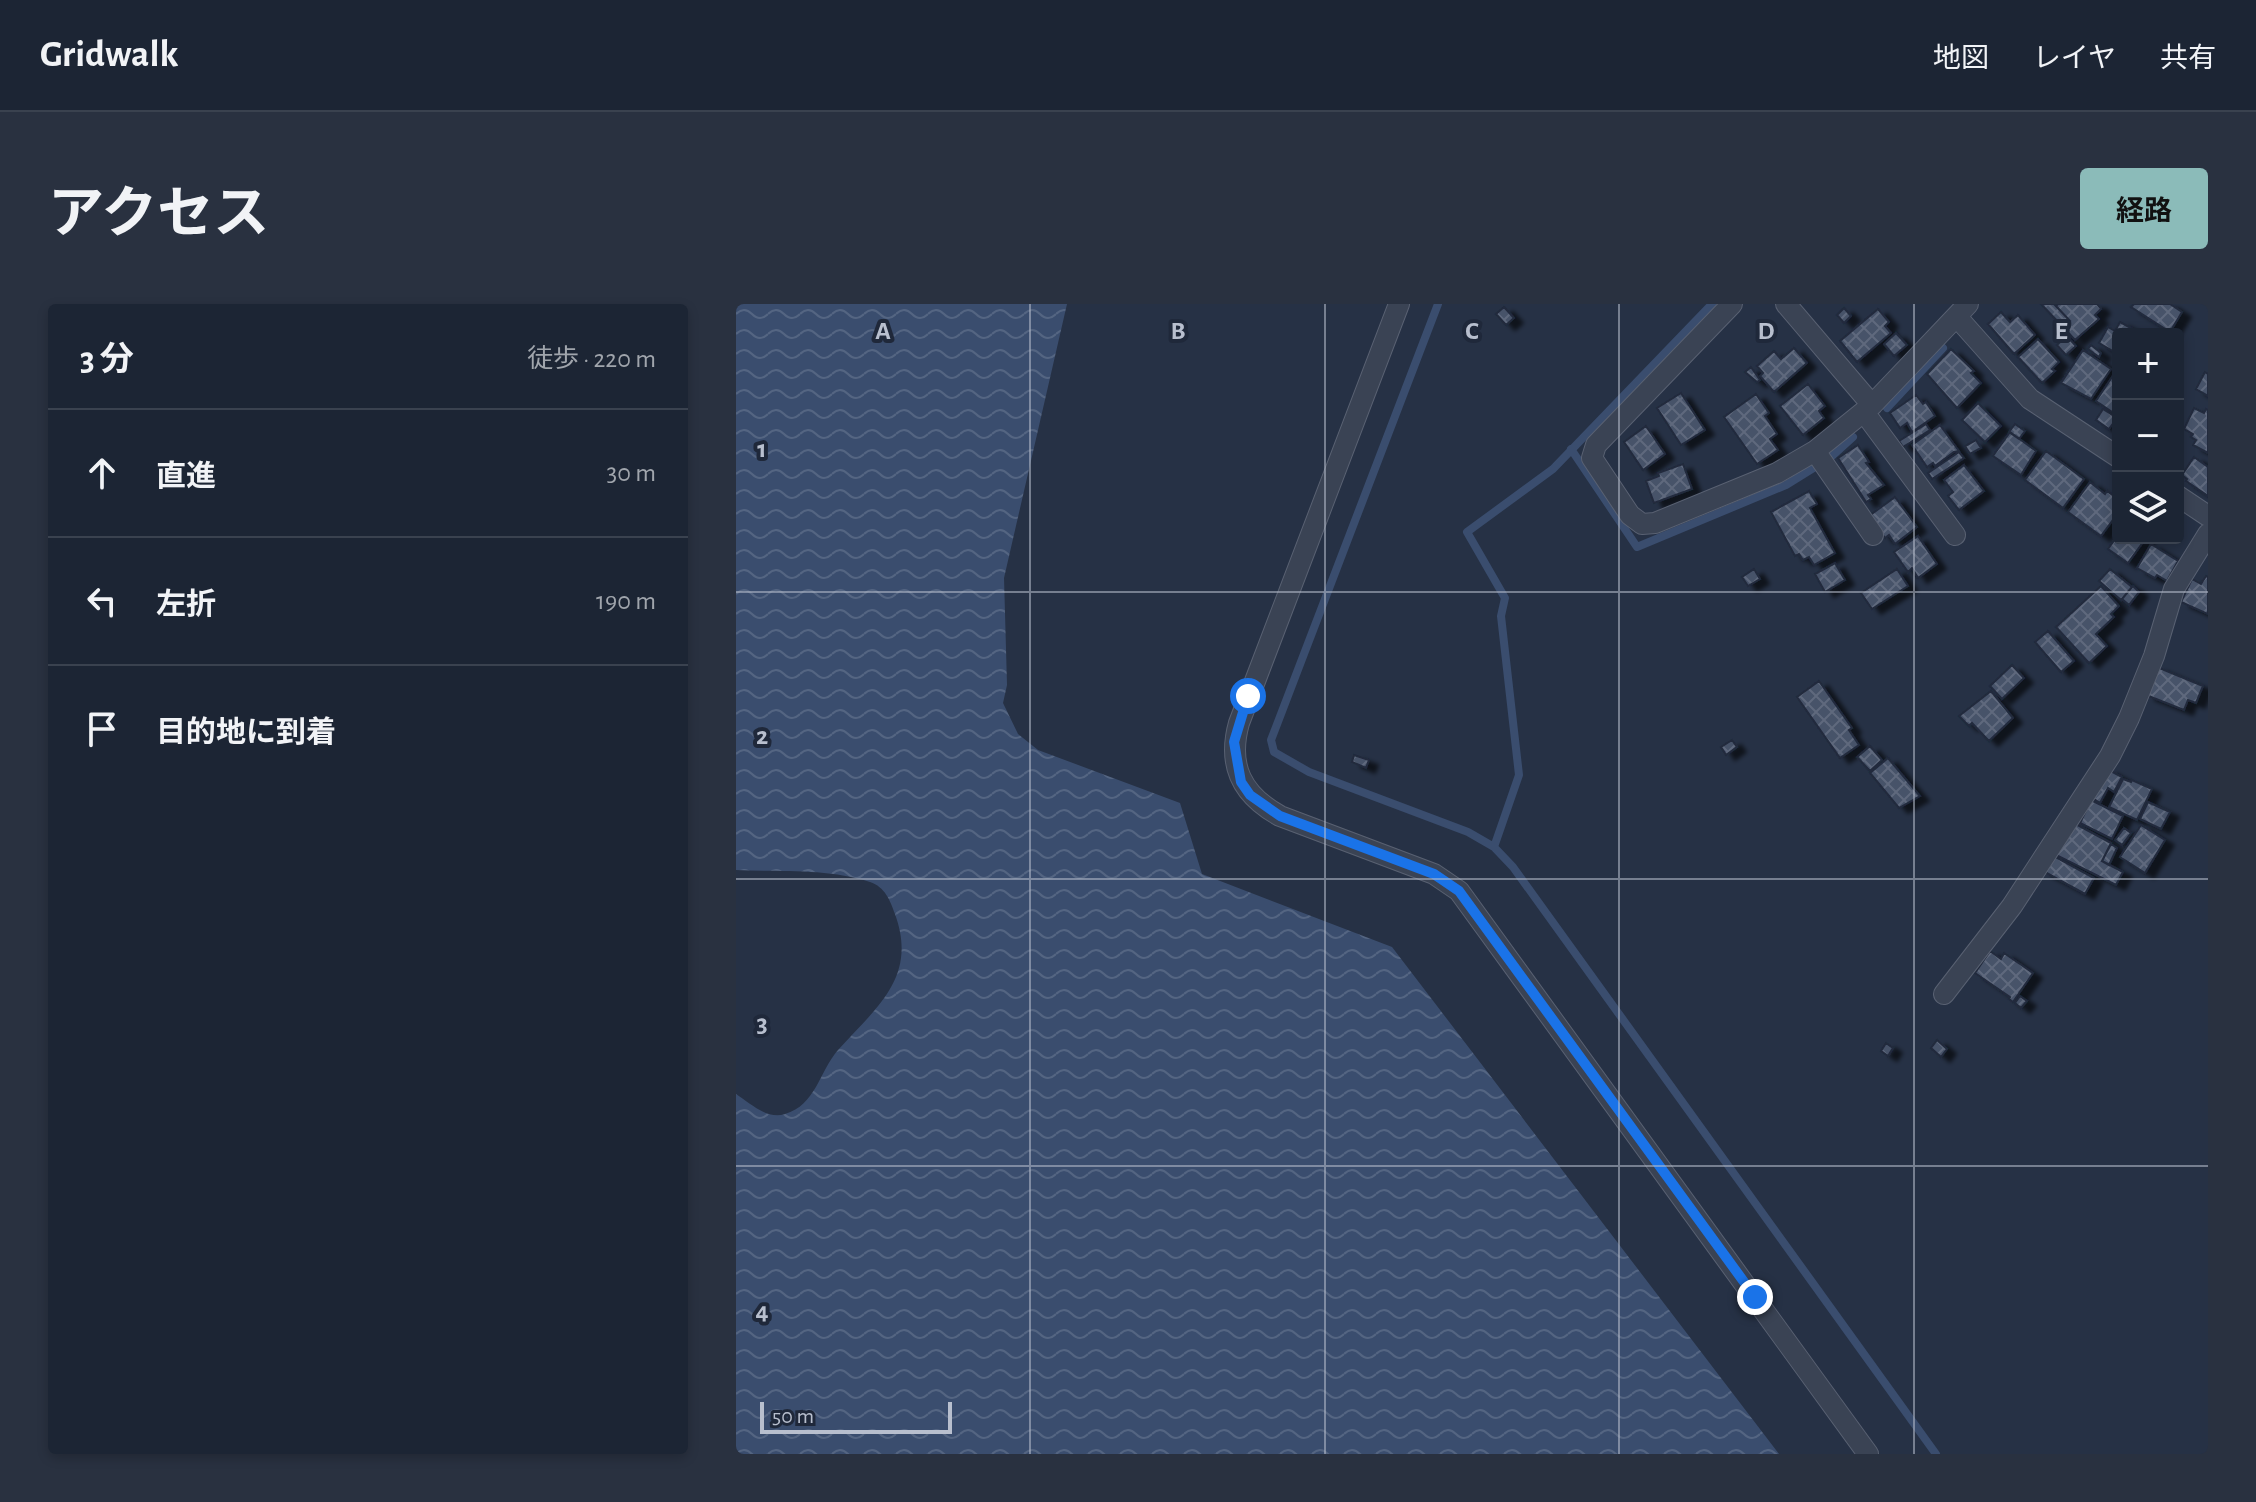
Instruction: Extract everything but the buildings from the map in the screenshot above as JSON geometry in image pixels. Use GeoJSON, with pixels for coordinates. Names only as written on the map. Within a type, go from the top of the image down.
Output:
{"type":"FeatureCollection","features":[{"type":"Feature","properties":{"kind":"street"},"geometry":{"type":"LineString","coordinates":[[1399,304],[1239,723],[1234,742],[1241,782],[1250,795],[1280,816],[1434,874],[1459,891],[1868,1454]]}},
{"type":"Feature","properties":{"kind":"street"},"geometry":{"type":"LineString","coordinates":[[1732,304],[1596,445],[1592,458],[1630,515],[1642,524],[1655,523],[1777,473],[1815,451],[1868,409],[1964,308],[2030,399],[2112,453]]}},
{"type":"Feature","properties":{"kind":"street"},"geometry":{"type":"LineString","coordinates":[[1786,304],[1868,409],[1955,535]]}},
{"type":"Feature","properties":{"kind":"street"},"geometry":{"type":"LineString","coordinates":[[1815,451],[1873,535]]}},
{"type":"Feature","properties":{"kind":"street"},"geometry":{"type":"LineString","coordinates":[[2184,500],[2208,516]]}},
{"type":"Feature","properties":{"kind":"street"},"geometry":{"type":"LineString","coordinates":[[1944,994],[2012,906],[2110,756],[2154,656],[2174,589],[2208,534]]}},
{"type":"Feature","properties":{"kind":"water"},"geometry":{"type":"Polygon","coordinates":[[[736,304],[1067,304],[1004,578],[1007,685],[1003,703],[1018,734],[1038,750],[1180,803],[1202,874],[1392,947],[1779,1454],[736,1454],[736,1094],[772,1115],[785,1114],[804,1103],[838,1050],[890,990],[901,956],[901,936],[891,904],[875,884],[821,873],[736,870],[736,304]]]}},
{"type":"Feature","properties":{"kind":"waterway"},"geometry":{"type":"LineString","coordinates":[[1438,304],[1271,740],[1274,752],[1309,772],[1468,832],[1494,847]]}},
{"type":"Feature","properties":{"kind":"waterway"},"geometry":{"type":"LineString","coordinates":[[1712,304],[1553,469],[1467,532],[1505,598],[1501,616],[1519,775],[1494,847],[1513,867],[1936,1454]]}},
{"type":"Feature","properties":{"kind":"waterway"},"geometry":{"type":"LineString","coordinates":[[1887,408],[1943,348]]}},
{"type":"Feature","properties":{"kind":"waterway"},"geometry":{"type":"LineString","coordinates":[[1832,456],[1853,437]]}},
{"type":"Feature","properties":{"kind":"waterway"},"geometry":{"type":"LineString","coordinates":[[1571,449],[1637,547],[1786,485],[1815,467]]}},
{"type":"Feature","properties":{"kind":"route"},"geometry":{"type":"LineString","coordinates":[[1248,696],[1234,742],[1241,782],[1250,795],[1280,816],[1434,874],[1459,891],[1755,1297]]}}]}
